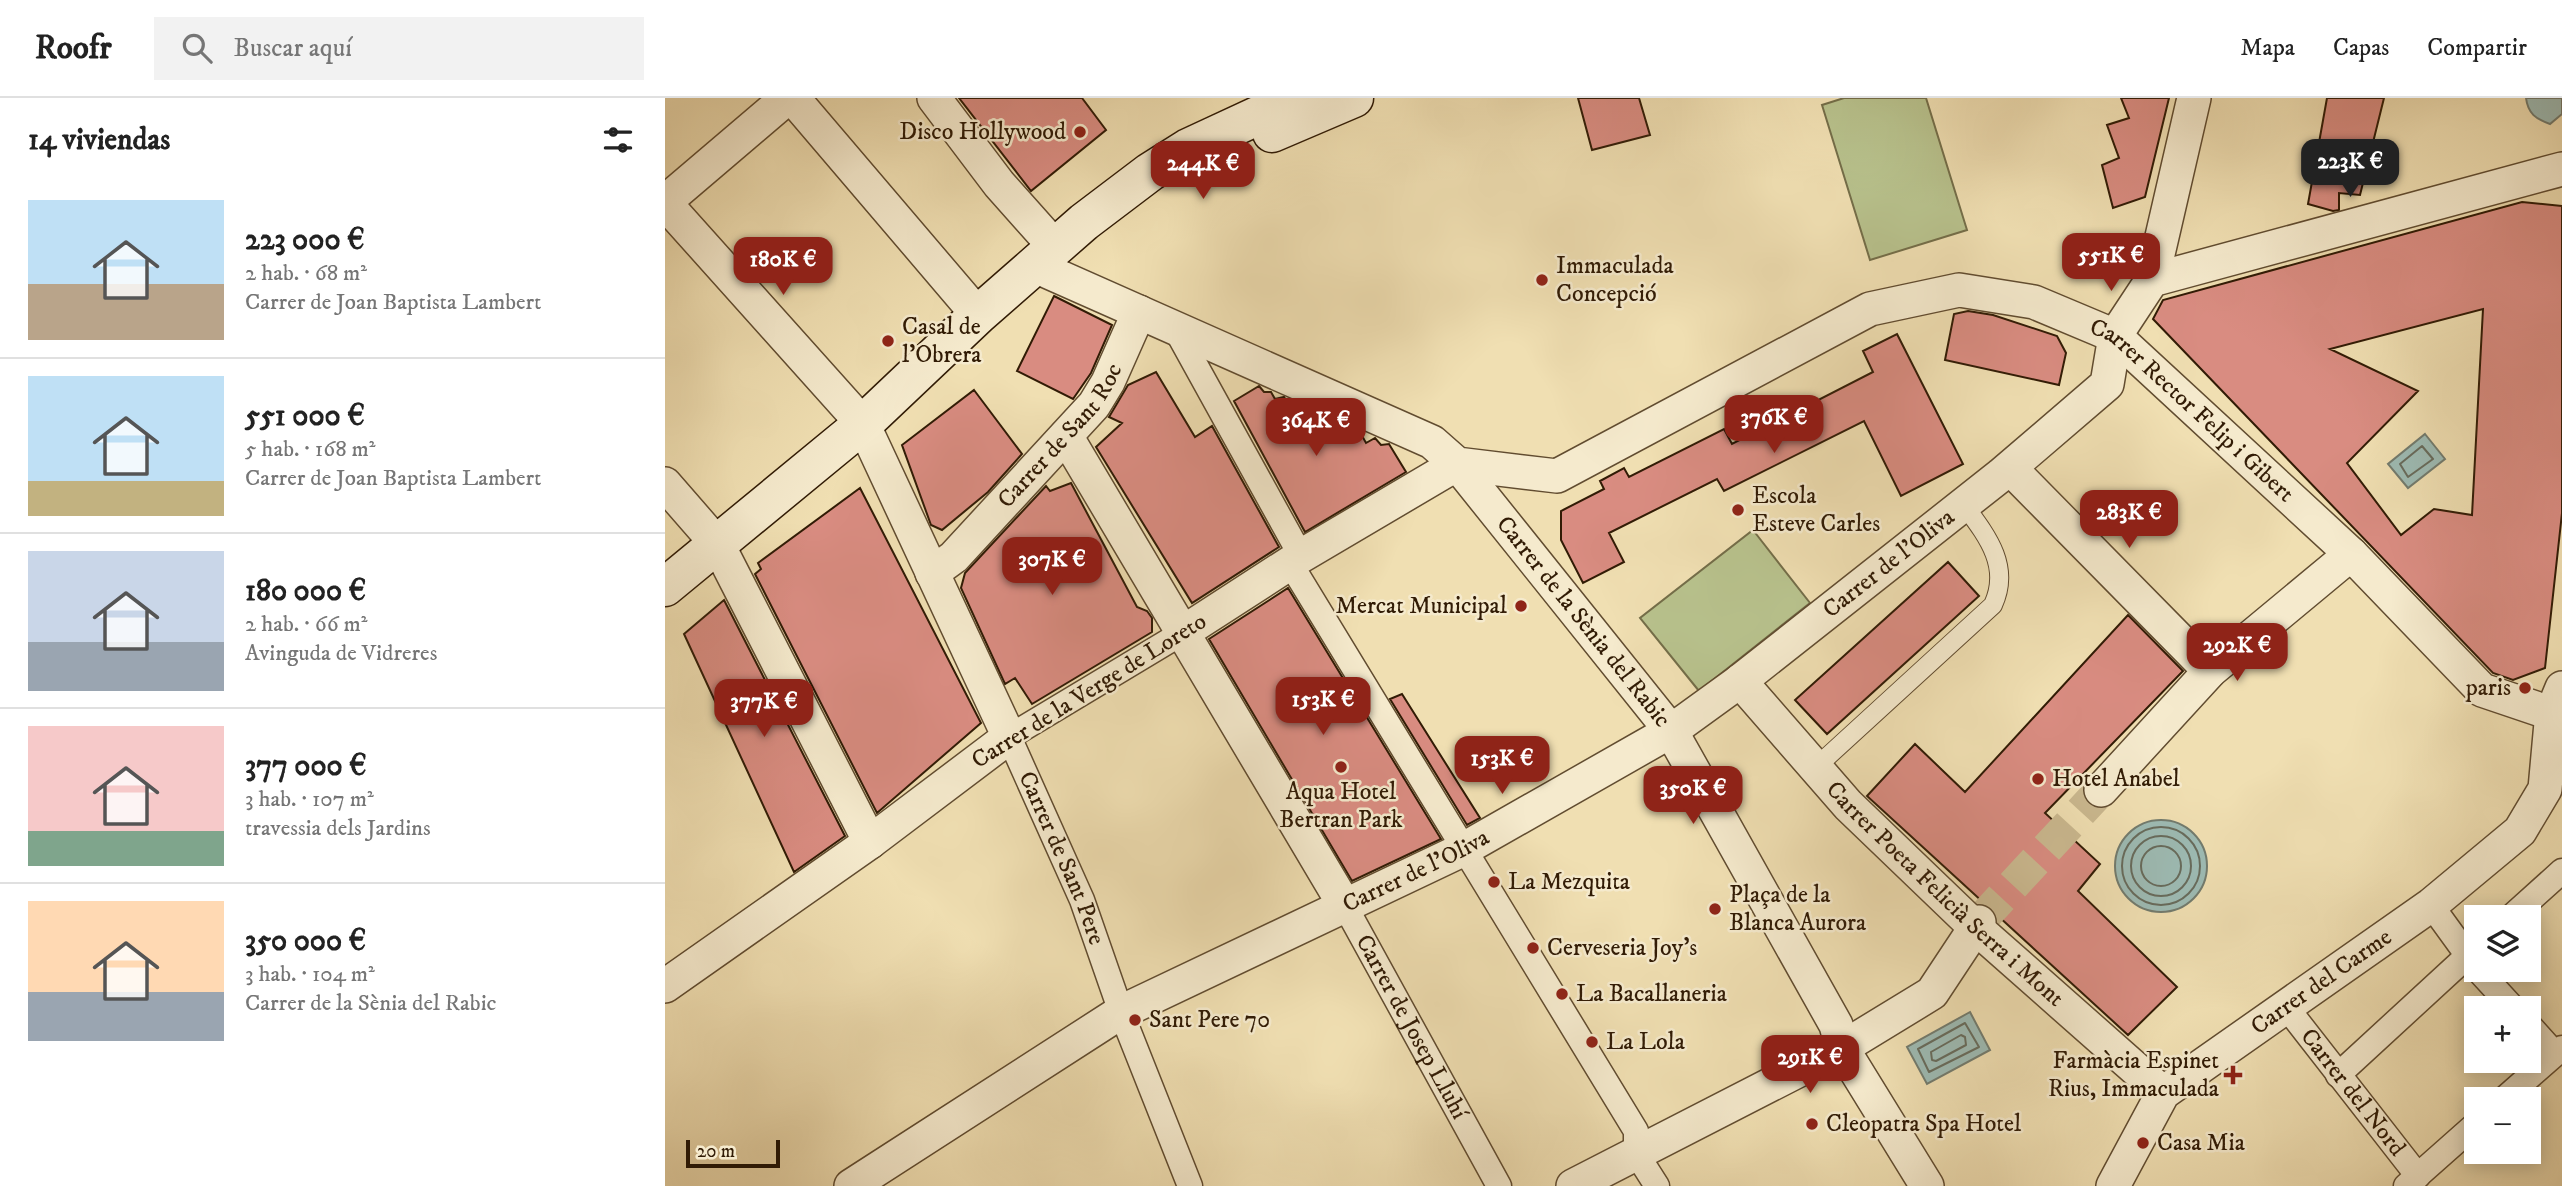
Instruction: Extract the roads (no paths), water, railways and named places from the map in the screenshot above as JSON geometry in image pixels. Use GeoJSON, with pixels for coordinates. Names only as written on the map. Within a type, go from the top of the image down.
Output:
{"type":"FeatureCollection","features":[{"type":"Feature","properties":{"kind":"main road"},"geometry":{"type":"LineString","coordinates":[[665,587],[863,425],[978,315],[1101,209],[1178,154],[1296,98]]}},
{"type":"Feature","properties":{"kind":"main road"},"geometry":{"type":"LineString","coordinates":[[1045,257],[1074,246],[1216,159],[1354,98]]}},
{"type":"Feature","properties":{"kind":"street"},"geometry":{"type":"LineString","coordinates":[[665,203],[787,98]]}},
{"type":"Feature","properties":{"kind":"street"},"geometry":{"type":"LineString","coordinates":[[793,98],[978,315]]}},
{"type":"Feature","properties":{"kind":"street"},"geometry":{"type":"LineString","coordinates":[[934,98],[999,184],[1045,257],[1139,312],[1432,442],[1457,464]]}},
{"type":"Feature","properties":{"kind":"street"},"geometry":{"type":"LineString","coordinates":[[2115,336],[2152,281],[2194,98]]}},
{"type":"Feature","properties":{"kind":"street"},"geometry":{"type":"LineString","coordinates":[[2152,281],[2562,169]]}},
{"type":"Feature","properties":{"kind":"street","name":"Carrer de Sant Pere"},"geometry":{"type":"LineString","coordinates":[[665,203],[863,425],[1082,900],[1121,1012],[1190,1186]]}},
{"type":"Feature","properties":{"kind":"street","name":"Carrer Rector Felip i Gibert"},"geometry":{"type":"LineString","coordinates":[[1457,464],[1557,476],[1870,309],[1959,290],[2034,302],[2115,336],[2351,554],[2482,690],[2559,705]]}},
{"type":"Feature","properties":{"kind":"street","name":"Carrer de Sant Roc"},"geometry":{"type":"LineString","coordinates":[[932,573],[954,556],[1101,395],[1139,312]]}},
{"type":"Feature","properties":{"kind":"street"},"geometry":{"type":"LineString","coordinates":[[1175,328],[1295,560],[1462,850],[1636,1142],[1657,1186]]}},
{"type":"Feature","properties":{"kind":"street","name":"Carrer de l'Oliva"},"geometry":{"type":"LineString","coordinates":[[858,1184],[1121,1012],[1462,850],[1671,731],[1740,681],[1964,505],[2107,384],[2115,336]]}},
{"type":"Feature","properties":{"kind":"street","name":"Carrer de Josep Lluhí"},"geometry":{"type":"LineString","coordinates":[[1066,436],[1345,906],[1499,1186]]}},
{"type":"Feature","properties":{"kind":"street","name":"Carrer de la Verge de Loreto"},"geometry":{"type":"LineString","coordinates":[[665,986],[870,842],[1009,737],[1182,633],[1295,560],[1457,464]]}},
{"type":"Feature","properties":{"kind":"street","name":"Carrer de la Sènia del Rabic"},"geometry":{"type":"LineString","coordinates":[[1457,464],[1671,731],[1836,1025],[1842,1048],[1927,1186]]}},
{"type":"Feature","properties":{"kind":"street"},"geometry":{"type":"LineString","coordinates":[[2010,468],[2210,671]]}},
{"type":"Feature","properties":{"kind":"street"},"geometry":{"type":"LineString","coordinates":[[665,484],[718,545],[870,842]]}},
{"type":"Feature","properties":{"kind":"street"},"geometry":{"type":"LineString","coordinates":[[2102,790],[2210,671],[2351,554]]}},
{"type":"Feature","properties":{"kind":"street","name":"Carrer Poeta Felicià Serra i Mont"},"geometry":{"type":"LineString","coordinates":[[1740,681],[1848,805],[2162,1093]]}},
{"type":"Feature","properties":{"kind":"street","name":"Carrer del Carme"},"geometry":{"type":"LineString","coordinates":[[2113,1186],[2162,1093],[2287,1009],[2431,905],[2520,831],[2545,789],[2559,705]]}},
{"type":"Feature","properties":{"kind":"street"},"geometry":{"type":"LineString","coordinates":[[2525,905],[2562,872]]}},
{"type":"Feature","properties":{"kind":"street"},"geometry":{"type":"LineString","coordinates":[[2431,905],[2464,947]]}},
{"type":"Feature","properties":{"kind":"street"},"geometry":{"type":"LineString","coordinates":[[1573,1186],[1636,1142],[1842,1048],[1932,993],[1977,925]]}},
{"type":"Feature","properties":{"kind":"street"},"geometry":{"type":"LineString","coordinates":[[2338,1075],[2464,968]]}},
{"type":"Feature","properties":{"kind":"street"},"geometry":{"type":"LineString","coordinates":[[2492,982],[2503,996]]}},
{"type":"Feature","properties":{"kind":"street","name":"Carrer del Nord"},"geometry":{"type":"LineString","coordinates":[[2287,1009],[2338,1075],[2412,1181]]}},
{"type":"Feature","properties":{"kind":"street"},"geometry":{"type":"LineString","coordinates":[[2518,1087],[2559,1051],[2541,1035]]}},
{"type":"Feature","properties":{"kind":"street"},"geometry":{"type":"LineString","coordinates":[[2412,1181],[2464,1135]]}},
{"type":"Feature","properties":{"kind":"lane"},"geometry":{"type":"LineString","coordinates":[[1815,768],[1993,605],[2001,588],[1994,551],[1991,541],[1964,505]]}},
{"type":"Feature","properties":{"kind":"water"},"geometry":{"type":"Polygon","coordinates":[[[2526,98],[2562,98],[2562,114],[2550,124],[2545,122],[2531,112],[2526,98]]]}},
{"type":"Feature","properties":{"kind":"water"},"geometry":{"type":"Polygon","coordinates":[[[2425,434],[2445,459],[2408,488],[2388,464],[2425,434]]]}},
{"type":"Feature","properties":{"kind":"water"},"geometry":{"type":"Polygon","coordinates":[[[2161,820],[2179,823],[2194,833],[2204,848],[2207,866],[2204,884],[2194,899],[2179,909],[2161,912],[2143,909],[2128,899],[2118,884],[2115,866],[2118,848],[2128,833],[2143,823],[2161,820]]]}},
{"type":"Feature","properties":{"kind":"water"},"geometry":{"type":"Polygon","coordinates":[[[1970,1012],[1990,1050],[1927,1084],[1907,1047],[1970,1012]]]}},
{"type":"Feature","properties":{"kind":"tunnel"},"geometry":{"type":"LineString","coordinates":[[1979,922],[2101,790]]}},
{"type":"Feature","properties":{"kind":"place","name":"Disco Hollywood"},"geometry":{"type":"Point","coordinates":[1080,132]}},
{"type":"Feature","properties":{"kind":"place","name":"Immaculada Concepció"},"geometry":{"type":"Point","coordinates":[1542,280]}},
{"type":"Feature","properties":{"kind":"place","name":"Casal de l'Obrera"},"geometry":{"type":"Point","coordinates":[888,341]}},
{"type":"Feature","properties":{"kind":"place","name":"Escola Esteve Carles"},"geometry":{"type":"Point","coordinates":[1738,510]}},
{"type":"Feature","properties":{"kind":"place","name":"Mercat Municipal"},"geometry":{"type":"Point","coordinates":[1521,606]}},
{"type":"Feature","properties":{"kind":"place","name":"paris"},"geometry":{"type":"Point","coordinates":[2525,688]}},
{"type":"Feature","properties":{"kind":"place","name":"Aqua Hotel Bertran Park"},"geometry":{"type":"Point","coordinates":[1341,767]}},
{"type":"Feature","properties":{"kind":"place","name":"Hotel Anabel"},"geometry":{"type":"Point","coordinates":[2038,779]}},
{"type":"Feature","properties":{"kind":"place","name":"La Mezquita"},"geometry":{"type":"Point","coordinates":[1494,882]}},
{"type":"Feature","properties":{"kind":"place","name":"Plaça de la Blanca Aurora"},"geometry":{"type":"Point","coordinates":[1715,909]}},
{"type":"Feature","properties":{"kind":"place","name":"Cerveseria Joy's"},"geometry":{"type":"Point","coordinates":[1533,948]}},
{"type":"Feature","properties":{"kind":"place","name":"La Bacallaneria"},"geometry":{"type":"Point","coordinates":[1562,994]}},
{"type":"Feature","properties":{"kind":"place","name":"Sant Pere 70"},"geometry":{"type":"Point","coordinates":[1135,1020]}},
{"type":"Feature","properties":{"kind":"place","name":"La Lola"},"geometry":{"type":"Point","coordinates":[1592,1042]}},
{"type":"Feature","properties":{"kind":"place","name":"Farmàcia Espinet Rius, Immaculada"},"geometry":{"type":"Point","coordinates":[2233,1075]}},
{"type":"Feature","properties":{"kind":"place","name":"Cleopatra Spa Hotel"},"geometry":{"type":"Point","coordinates":[1812,1124]}},
{"type":"Feature","properties":{"kind":"place","name":"Casa Mia"},"geometry":{"type":"Point","coordinates":[2143,1143]}}]}
